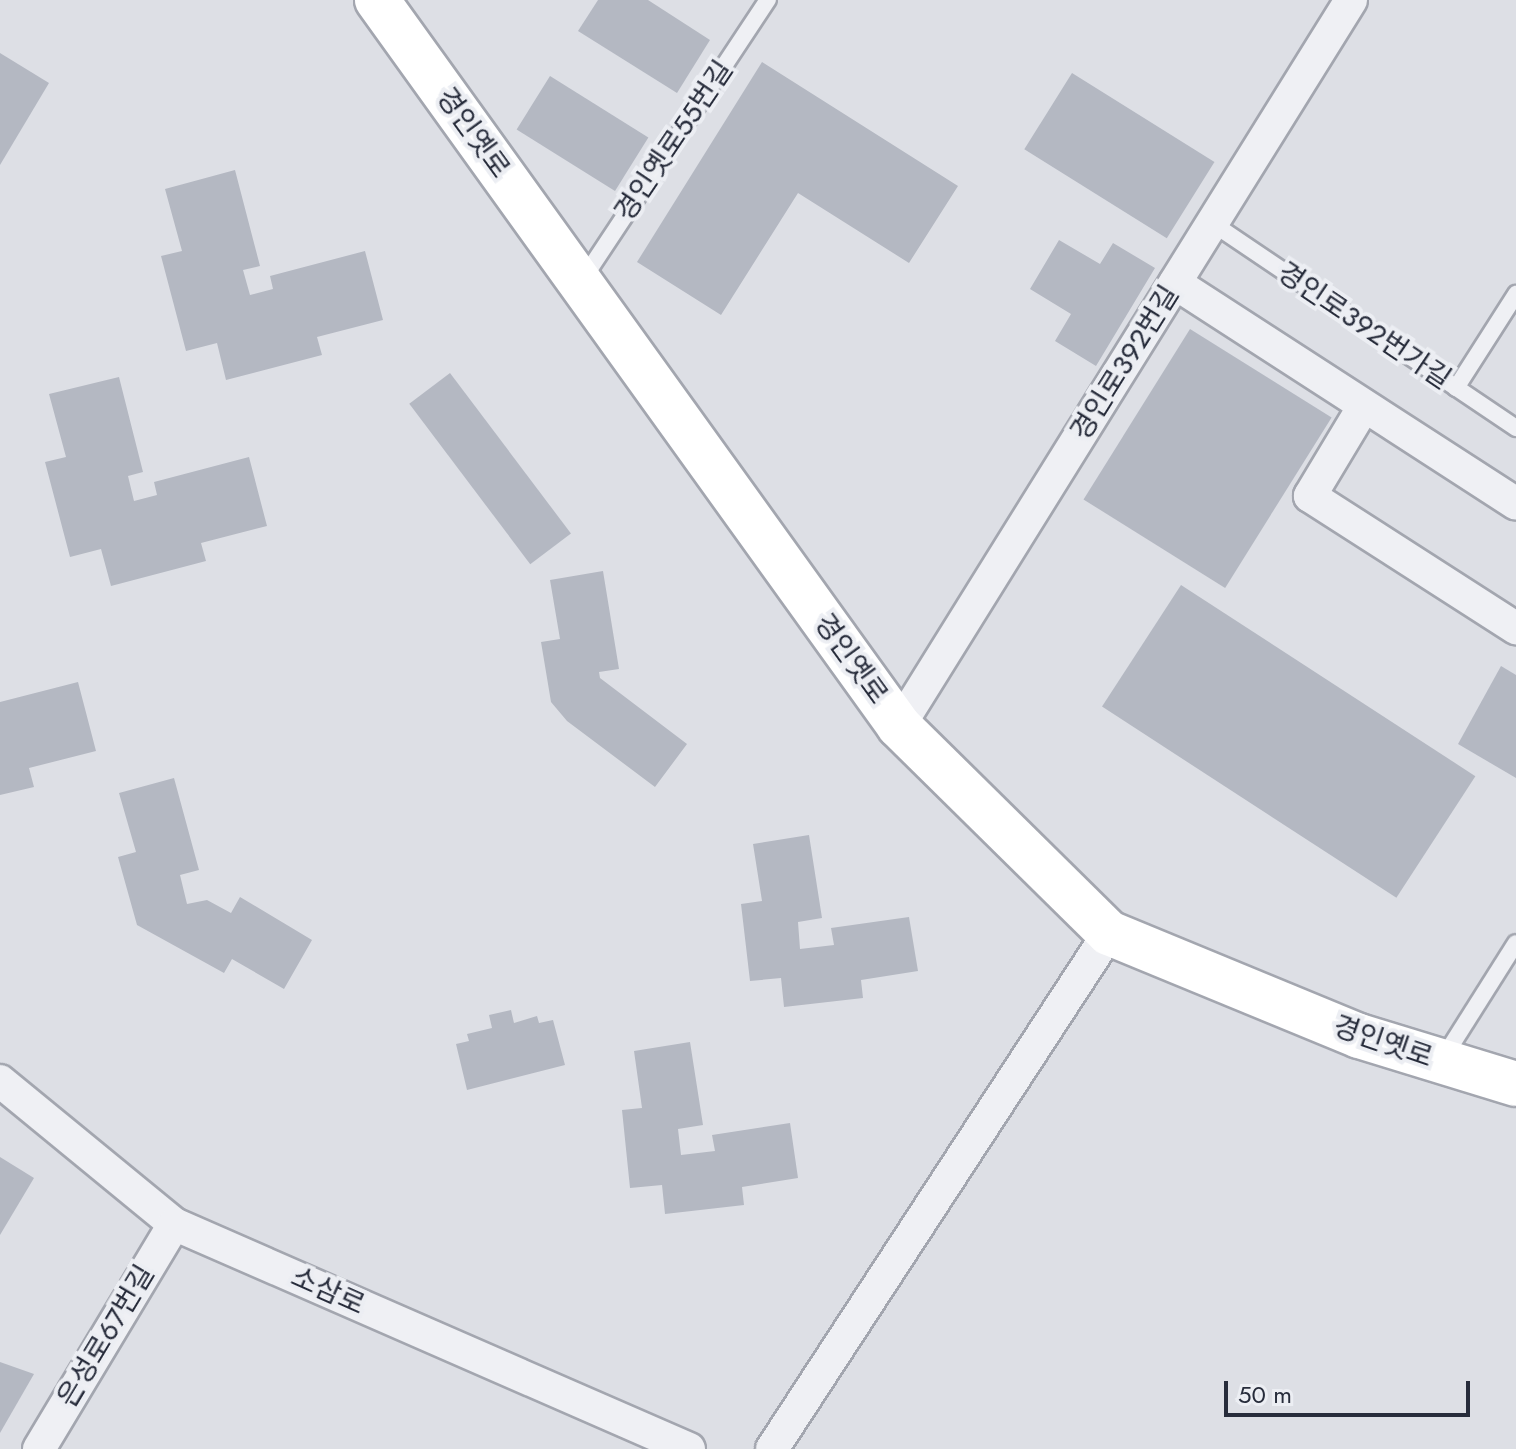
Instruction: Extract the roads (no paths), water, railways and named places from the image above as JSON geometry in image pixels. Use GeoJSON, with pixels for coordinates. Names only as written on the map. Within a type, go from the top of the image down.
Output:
{"type":"FeatureCollection","features":[{"type":"Feature","properties":{"kind":"street","name":"경인옛로"},"geometry":{"type":"LineString","coordinates":[[377,0],[899,726],[1109,933],[1359,1036],[1516,1084]]}},
{"type":"Feature","properties":{"kind":"street","name":"경인로392번길"},"geometry":{"type":"LineString","coordinates":[[899,726],[1351,0]]}},
{"type":"Feature","properties":{"kind":"street"},"geometry":{"type":"LineString","coordinates":[[1175,283],[1516,504]]}},
{"type":"Feature","properties":{"kind":"street"},"geometry":{"type":"LineString","coordinates":[[1364,406],[1310,496],[1516,628]]}},
{"type":"Feature","properties":{"kind":"street"},"geometry":{"type":"LineString","coordinates":[[772,1449],[1109,933]]}},
{"type":"Feature","properties":{"kind":"street","name":"소삼로"},"geometry":{"type":"LineString","coordinates":[[0,1081],[174,1224],[689,1449]]}},
{"type":"Feature","properties":{"kind":"street","name":"은성로67번길"},"geometry":{"type":"LineString","coordinates":[[39,1449],[174,1224]]}},
{"type":"Feature","properties":{"kind":"lane","name":"경인옛로55번길"},"geometry":{"type":"LineString","coordinates":[[580,282],[768,0]]}},
{"type":"Feature","properties":{"kind":"lane","name":"경인로392번가길"},"geometry":{"type":"LineString","coordinates":[[1212,223],[1516,428]]}},
{"type":"Feature","properties":{"kind":"lane"},"geometry":{"type":"LineString","coordinates":[[1456,388],[1516,294]]}},
{"type":"Feature","properties":{"kind":"lane"},"geometry":{"type":"LineString","coordinates":[[1441,1062],[1516,943]]}}]}
